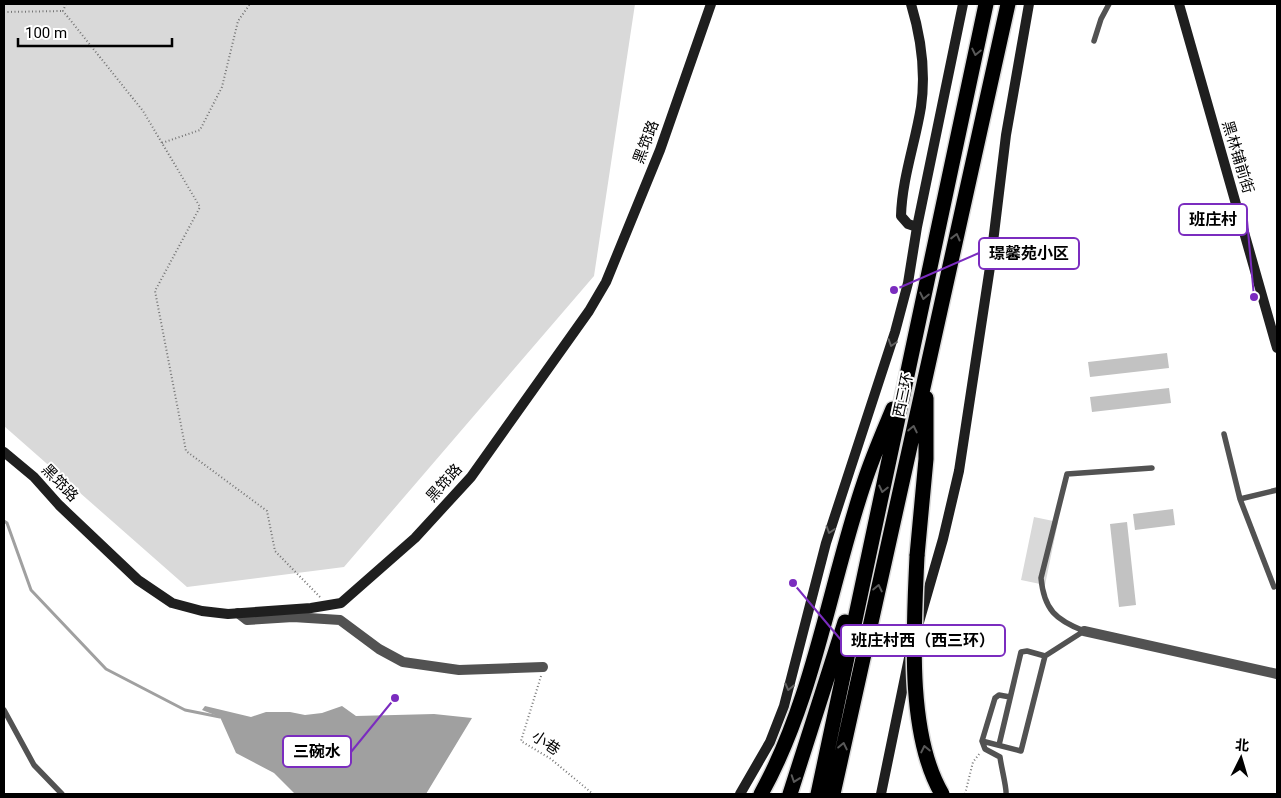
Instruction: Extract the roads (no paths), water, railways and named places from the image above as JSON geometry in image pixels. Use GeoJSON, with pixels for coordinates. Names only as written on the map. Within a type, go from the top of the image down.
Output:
{"type":"FeatureCollection","features":[{"type":"Feature","properties":{"kind":"highway","name":"西三环"},"geometry":{"type":"LineString","coordinates":[[818,794],[986,4]]}},
{"type":"Feature","properties":{"kind":"highway","name":"西三环"},"geometry":{"type":"LineString","coordinates":[[833,794],[1008,4]]}},
{"type":"Feature","properties":{"kind":"highway"},"geometry":{"type":"LineString","coordinates":[[1001,38],[1016,4]]}},
{"type":"Feature","properties":{"kind":"highway"},"geometry":{"type":"LineString","coordinates":[[760,794],[795,718],[818,648],[864,483],[909,366]]}},
{"type":"Feature","properties":{"kind":"highway"},"geometry":{"type":"LineString","coordinates":[[926,370],[926,459],[915,600],[917,700],[927,760],[942,794]]}},
{"type":"Feature","properties":{"kind":"highway"},"geometry":{"type":"LineString","coordinates":[[790,794],[869,549]]}},
{"type":"Feature","properties":{"kind":"main road","name":"黑筇路"},"geometry":{"type":"LineString","coordinates":[[4,452],[34,477],[60,505],[138,580],[172,603],[202,611],[238,613],[341,603],[415,538],[471,476],[589,311],[606,282],[660,150],[711,4]]}},
{"type":"Feature","properties":{"kind":"main road"},"geometry":{"type":"LineString","coordinates":[[912,4],[918,30],[923,68],[921,105],[902,194],[901,216],[908,224],[917,227]]}},
{"type":"Feature","properties":{"kind":"main road"},"geometry":{"type":"LineString","coordinates":[[740,794],[770,742],[784,706],[826,543],[895,332],[908,283],[917,227],[963,4]]}},
{"type":"Feature","properties":{"kind":"main road"},"geometry":{"type":"LineString","coordinates":[[881,794],[909,658],[943,539],[959,471],[990,267],[1006,135],[1029,4]]}},
{"type":"Feature","properties":{"kind":"main road","name":"黑林铺前街"},"geometry":{"type":"LineString","coordinates":[[1179,4],[1277,348]]}},
{"type":"Feature","properties":{"kind":"street"},"geometry":{"type":"LineString","coordinates":[[238,613],[248,620],[293,618],[340,620],[379,649],[403,662],[459,670],[543,667]]}},
{"type":"Feature","properties":{"kind":"street"},"geometry":{"type":"LineString","coordinates":[[1084,631],[1277,674]]}},
{"type":"Feature","properties":{"kind":"lane"},"geometry":{"type":"LineString","coordinates":[[1094,41],[1101,19],[1109,4]]}},
{"type":"Feature","properties":{"kind":"lane"},"geometry":{"type":"LineString","coordinates":[[1224,434],[1240,500],[1274,586]]}},
{"type":"Feature","properties":{"kind":"lane"},"geometry":{"type":"LineString","coordinates":[[1084,631],[1065,624],[1050,611],[1042,593],[1041,578],[1067,474],[1152,468]]}},
{"type":"Feature","properties":{"kind":"lane"},"geometry":{"type":"LineString","coordinates":[[1240,500],[1277,490]]}},
{"type":"Feature","properties":{"kind":"lane"},"geometry":{"type":"LineString","coordinates":[[982,741],[1021,751],[1045,656],[1084,631]]}},
{"type":"Feature","properties":{"kind":"lane"},"geometry":{"type":"LineString","coordinates":[[999,745],[1021,652],[1027,650],[1045,656]]}},
{"type":"Feature","properties":{"kind":"lane"},"geometry":{"type":"LineString","coordinates":[[1006,794],[1007,788],[1002,778],[1000,757],[985,749],[982,741],[995,698],[999,695],[1010,697]]}},
{"type":"Feature","properties":{"kind":"lane"},"geometry":{"type":"LineString","coordinates":[[4,710],[34,765],[62,794]]}},
{"type":"Feature","properties":{"kind":"waterway"},"geometry":{"type":"LineString","coordinates":[[4,521],[7,523],[31,590],[106,669],[185,710],[220,717]]}},
{"type":"Feature","properties":{"kind":"place","name":"璟馨苑小区"},"geometry":{"type":"Point","coordinates":[894,290]}},
{"type":"Feature","properties":{"kind":"place","name":"班庄村"},"geometry":{"type":"Point","coordinates":[1254,297]}},
{"type":"Feature","properties":{"kind":"place","name":"班庄村西（西三环）"},"geometry":{"type":"Point","coordinates":[793,583]}},
{"type":"Feature","properties":{"kind":"place","name":"三碗水"},"geometry":{"type":"Point","coordinates":[395,698]}}]}
